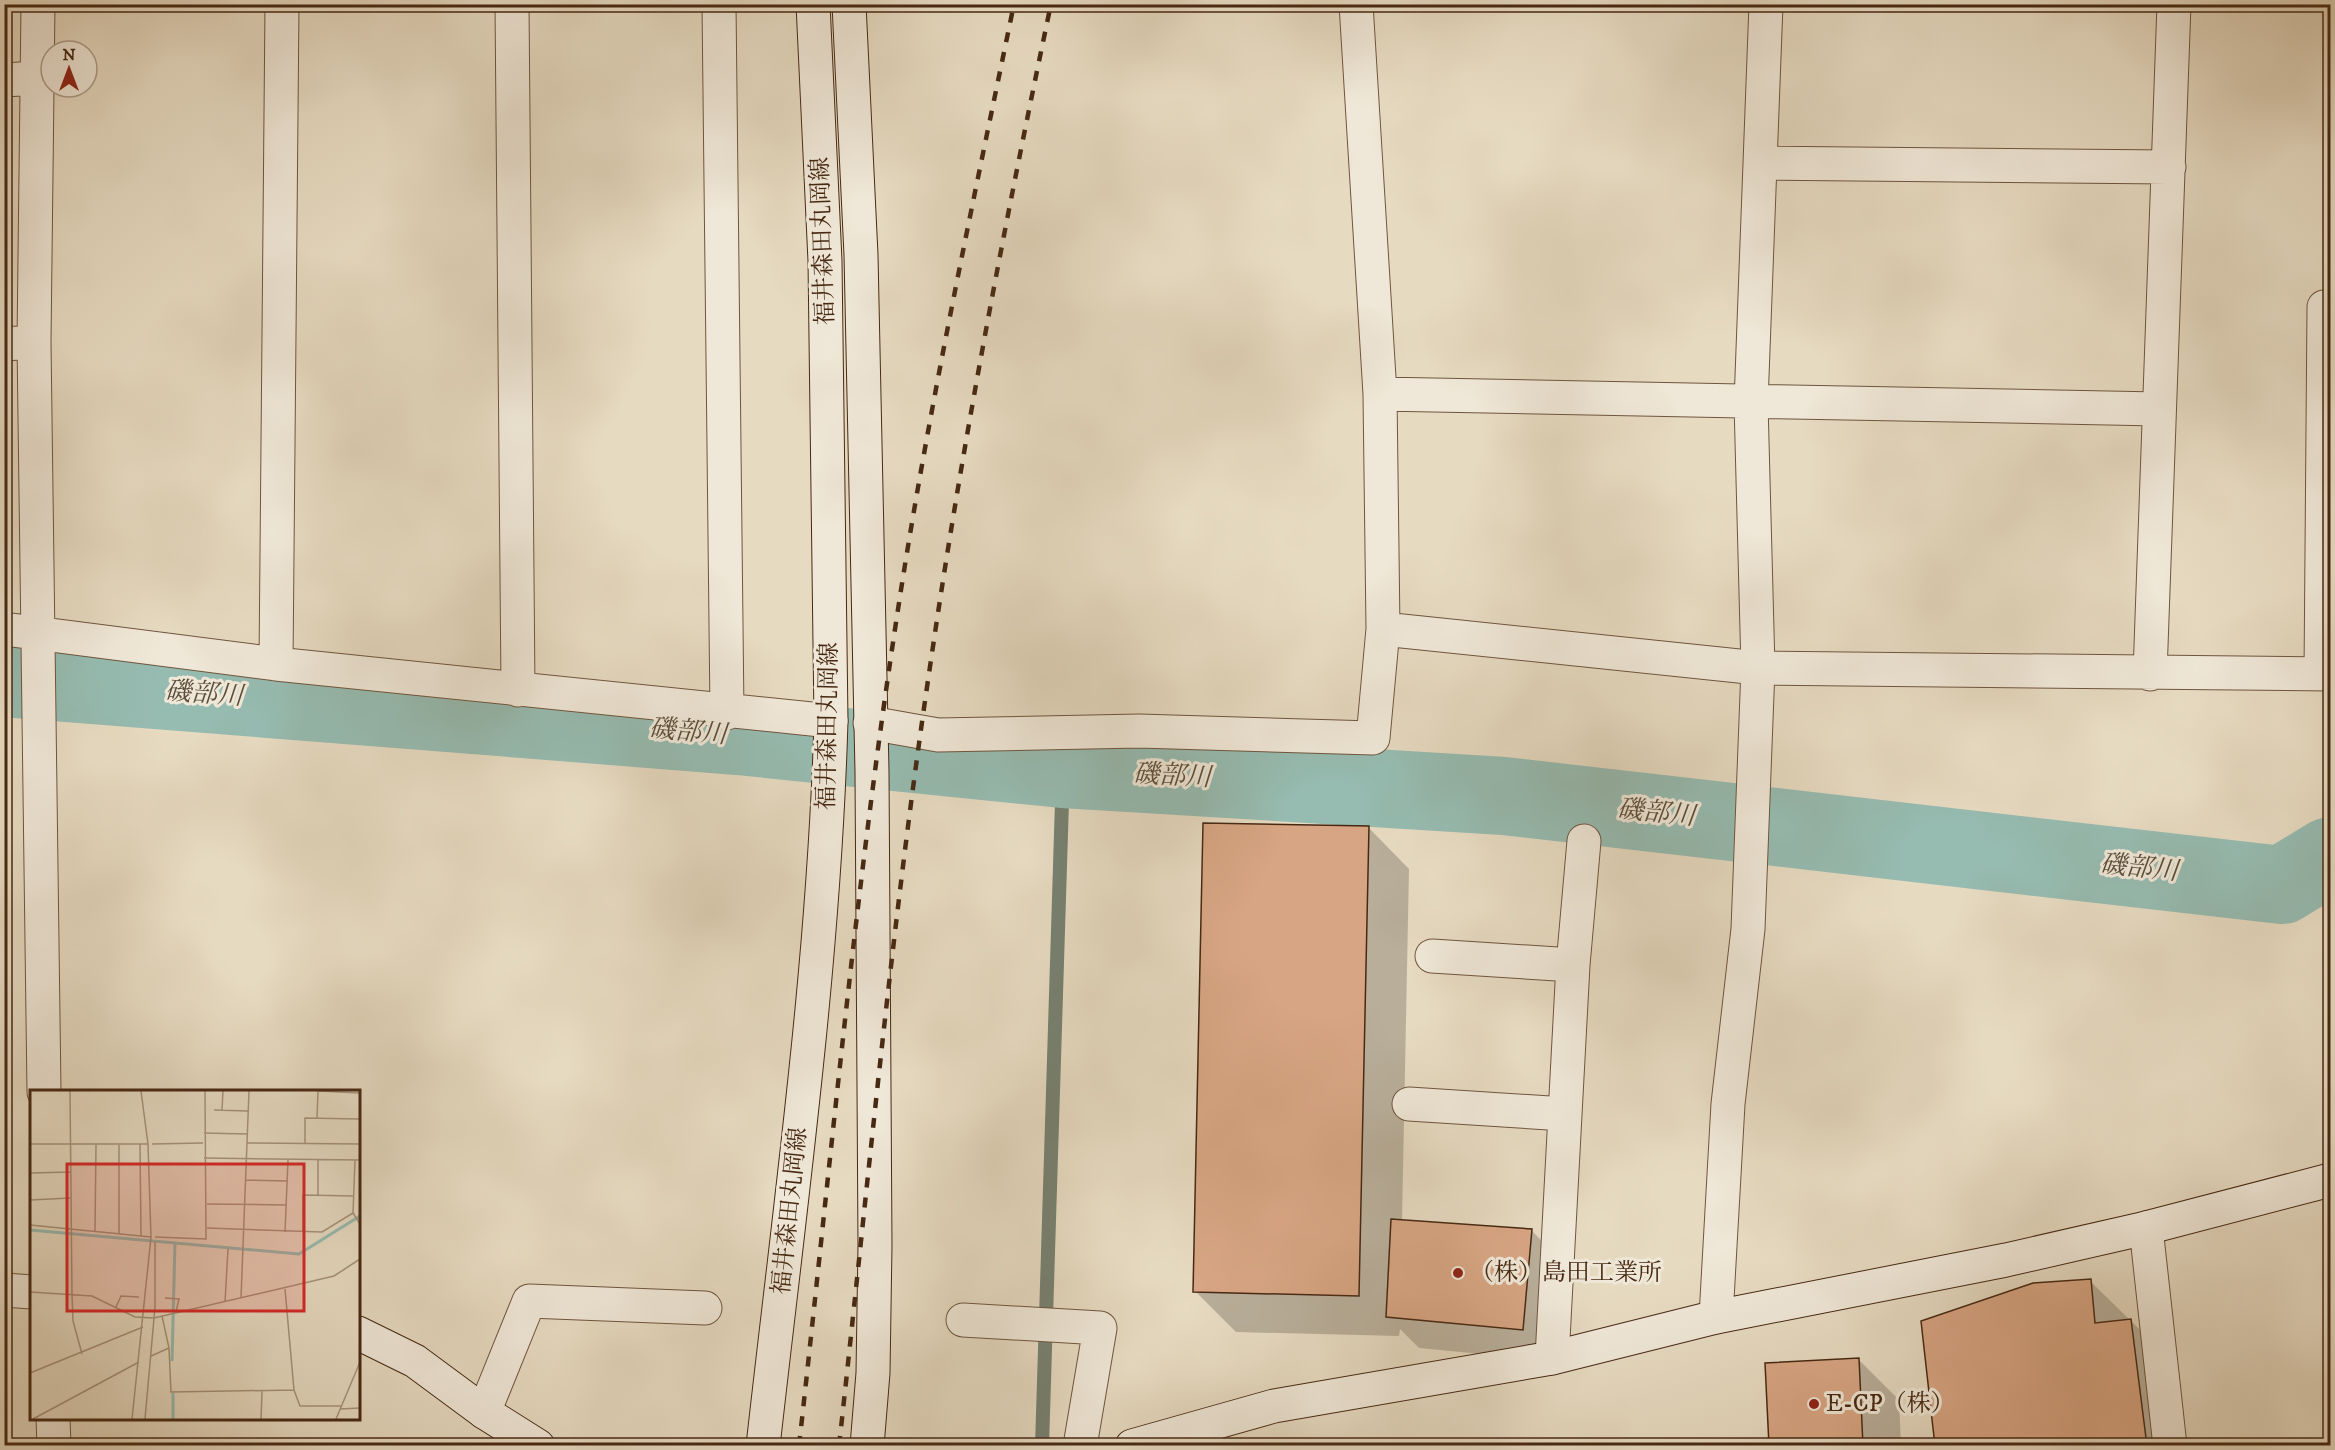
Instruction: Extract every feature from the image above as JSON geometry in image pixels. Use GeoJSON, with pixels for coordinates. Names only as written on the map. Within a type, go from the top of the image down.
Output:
{"type":"FeatureCollection","features":[{"type":"Feature","properties":{"kind":"street"},"geometry":{"type":"LineString","coordinates":[[38,4],[37,78],[19,343],[38,631],[44,1090]]}},
{"type":"Feature","properties":{"kind":"street"},"geometry":{"type":"LineString","coordinates":[[276,664],[282,4]]}},
{"type":"Feature","properties":{"kind":"street"},"geometry":{"type":"LineString","coordinates":[[512,4],[518,690]]}},
{"type":"Feature","properties":{"kind":"street"},"geometry":{"type":"LineString","coordinates":[[719,4],[727,712]]}},
{"type":"Feature","properties":{"kind":"street","name":"福井森田丸岡線"},"geometry":{"type":"LineString","coordinates":[[763,1446],[806,1061],[830,779],[825,261],[813,4]]}},
{"type":"Feature","properties":{"kind":"street","name":"福井森田丸岡線"},"geometry":{"type":"LineString","coordinates":[[849,4],[861,255],[872,772],[875,1245],[873,1373],[867,1446]]}},
{"type":"Feature","properties":{"kind":"street"},"geometry":{"type":"LineString","coordinates":[[870,723],[938,735],[1139,730],[1373,738],[1383,629],[1380,394],[1356,4]]}},
{"type":"Feature","properties":{"kind":"street"},"geometry":{"type":"LineString","coordinates":[[1716,1317],[1728,1104],[1748,929],[1758,668],[1751,403],[1766,4]]}},
{"type":"Feature","properties":{"kind":"street"},"geometry":{"type":"LineString","coordinates":[[2150,674],[2174,4]]}},
{"type":"Feature","properties":{"kind":"street"},"geometry":{"type":"LineString","coordinates":[[4,80],[37,78]]}},
{"type":"Feature","properties":{"kind":"street"},"geometry":{"type":"LineString","coordinates":[[1760,163],[2169,167]]}},
{"type":"Feature","properties":{"kind":"street"},"geometry":{"type":"LineString","coordinates":[[1383,629],[1758,668],[2150,674],[2326,674],[2324,307],[2331,307]]}},
{"type":"Feature","properties":{"kind":"street"},"geometry":{"type":"LineString","coordinates":[[1380,394],[1751,403],[2160,409]]}},
{"type":"Feature","properties":{"kind":"street"},"geometry":{"type":"LineString","coordinates":[[4,629],[38,631],[276,664],[831,721]]}},
{"type":"Feature","properties":{"kind":"street"},"geometry":{"type":"LineString","coordinates":[[1552,1358],[1573,965],[1584,841]]}},
{"type":"Feature","properties":{"kind":"street"},"geometry":{"type":"LineString","coordinates":[[1432,956],[1573,965]]}},
{"type":"Feature","properties":{"kind":"street"},"geometry":{"type":"LineString","coordinates":[[1410,1104],[1565,1114]]}},
{"type":"Feature","properties":{"kind":"street"},"geometry":{"type":"LineString","coordinates":[[1132,1446],[1274,1406],[1552,1358],[1716,1317],[2006,1260],[2146,1228],[2331,1180]]}},
{"type":"Feature","properties":{"kind":"street"},"geometry":{"type":"LineString","coordinates":[[2146,1228],[2170,1446]]}},
{"type":"Feature","properties":{"kind":"street"},"geometry":{"type":"LineString","coordinates":[[4,1290],[30,1292]]}},
{"type":"Feature","properties":{"kind":"street"},"geometry":{"type":"LineString","coordinates":[[484,1412],[529,1301],[705,1308]]}},
{"type":"Feature","properties":{"kind":"street"},"geometry":{"type":"LineString","coordinates":[[963,1320],[1100,1328],[1080,1446]]}},
{"type":"Feature","properties":{"kind":"street"},"geometry":{"type":"LineString","coordinates":[[360,1334],[415,1361],[484,1412],[538,1446]]}},
{"type":"Feature","properties":{"kind":"street"},"geometry":{"type":"LineString","coordinates":[[53,1420],[54,1446]]}},
{"type":"Feature","properties":{"kind":"building"},"geometry":{"type":"Polygon","coordinates":[[[1203,823],[1369,826],[1359,1296],[1193,1292],[1203,823]]]}},
{"type":"Feature","properties":{"kind":"building","name":"（株）島田工業所"},"geometry":{"type":"Polygon","coordinates":[[[1391,1219],[1532,1229],[1523,1330],[1386,1317],[1391,1219]]]}},
{"type":"Feature","properties":{"kind":"building"},"geometry":{"type":"Polygon","coordinates":[[[2091,1279],[2095,1323],[2131,1319],[2147,1446],[1935,1446],[1921,1321],[2033,1283],[2091,1279]]]}},
{"type":"Feature","properties":{"kind":"building","name":"E-CP（株）"},"geometry":{"type":"Polygon","coordinates":[[[1859,1358],[1863,1446],[1769,1446],[1765,1363],[1859,1358]]]}},
{"type":"Feature","properties":{"kind":"waterway","name":"磯部川"},"geometry":{"type":"LineString","coordinates":[[4,678],[738,736],[1063,769],[1504,796],[2282,885],[2330,856]]}},
{"type":"Feature","properties":{"kind":"waterway"},"geometry":{"type":"LineString","coordinates":[[1042,1446],[1063,769]]}},
{"type":"Feature","properties":{"kind":"railway"},"geometry":{"type":"LineString","coordinates":[[799,1446],[868,823],[897,616],[937,386],[1014,4]]}},
{"type":"Feature","properties":{"kind":"railway"},"geometry":{"type":"LineString","coordinates":[[839,1446],[892,954],[931,660],[986,331],[1051,4]]}},
{"type":"Feature","properties":{"kind":"place","name":"（株）島田工業所"},"geometry":{"type":"Point","coordinates":[1458,1273]}},
{"type":"Feature","properties":{"kind":"place","name":"E-CP（株）"},"geometry":{"type":"Point","coordinates":[1814,1404]}}]}
